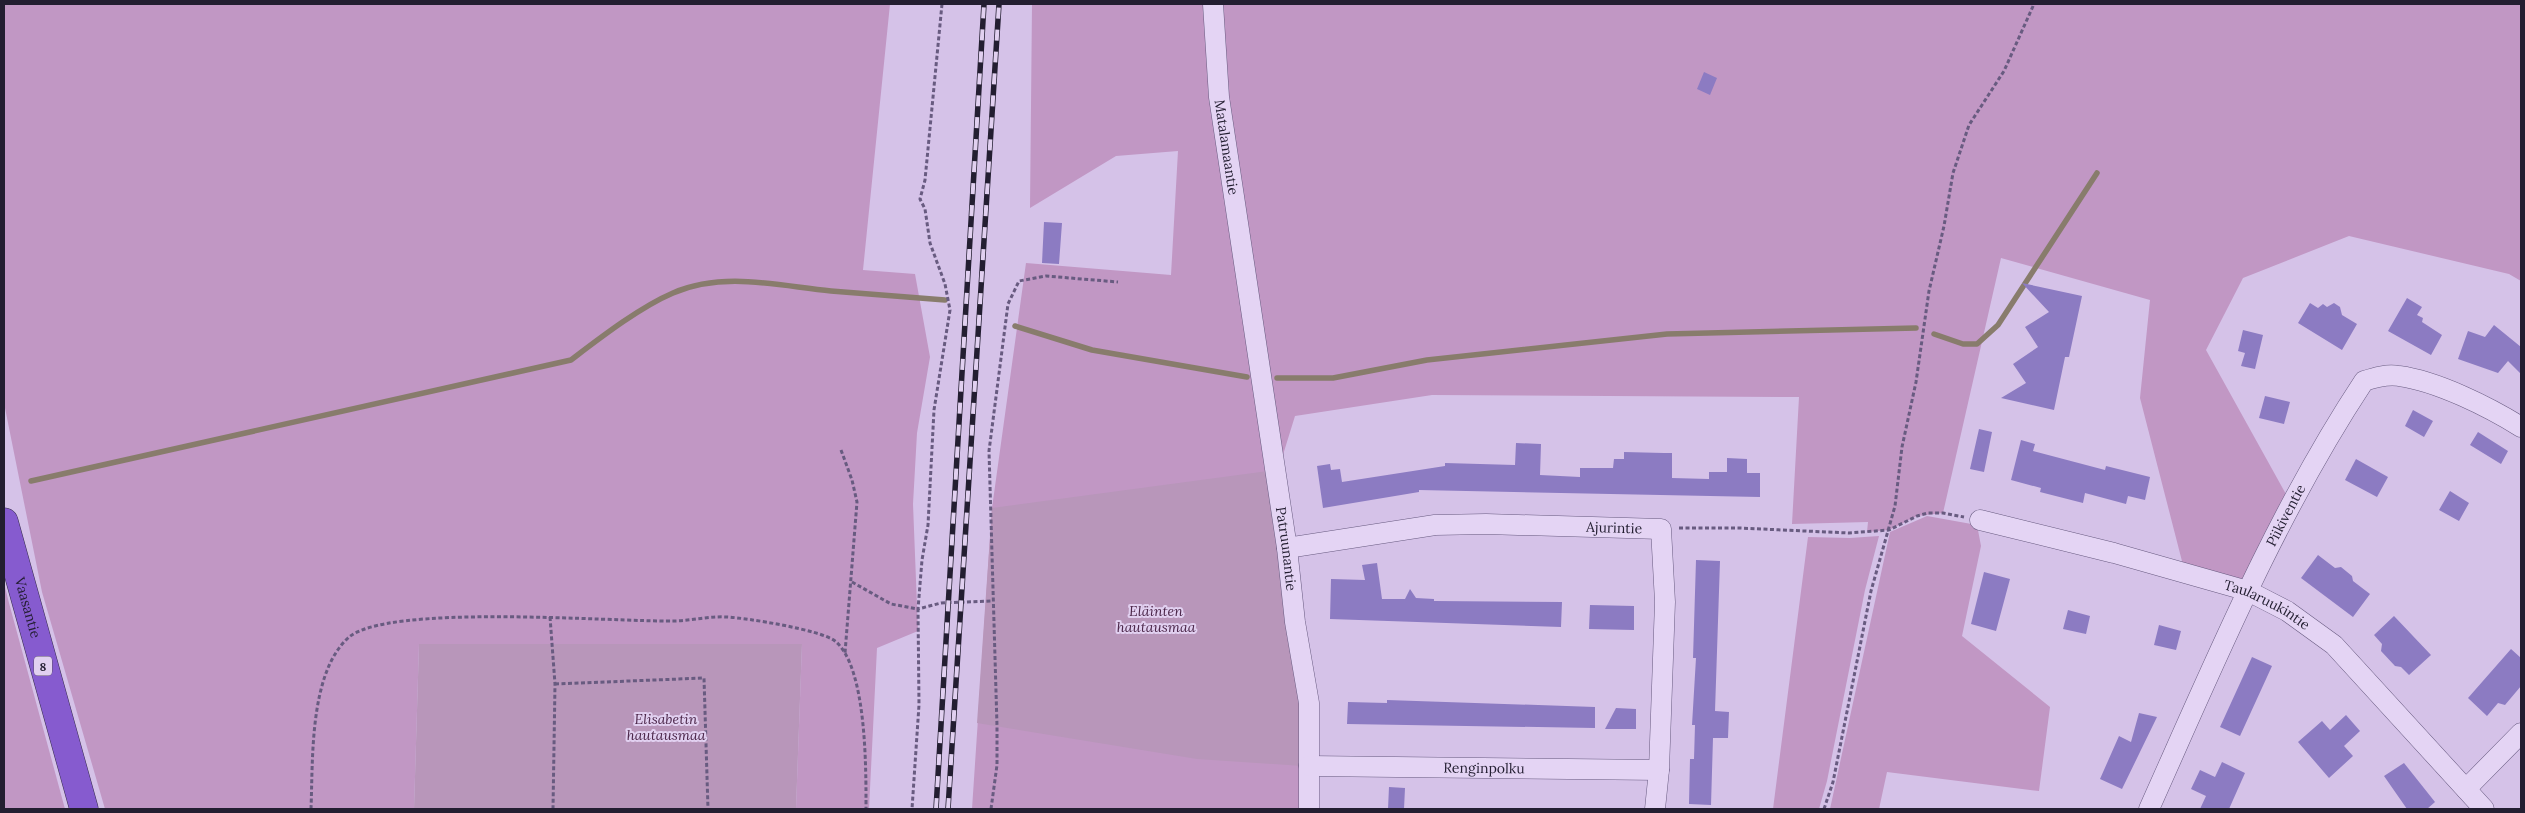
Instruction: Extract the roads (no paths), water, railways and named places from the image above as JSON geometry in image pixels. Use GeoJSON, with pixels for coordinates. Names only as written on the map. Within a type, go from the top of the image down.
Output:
{"type":"FeatureCollection","features":[{"type":"Feature","properties":{"kind":"highway","name":"Vaasantie"},"geometry":{"type":"LineString","coordinates":[[4,522],[84,809]]}},
{"type":"Feature","properties":{"kind":"street","name":"Matalamaantie"},"geometry":{"type":"LineString","coordinates":[[1213,4],[1218,97],[1246,290]]}},
{"type":"Feature","properties":{"kind":"street","name":"Patruunantie"},"geometry":{"type":"LineString","coordinates":[[1246,290],[1287,548],[1295,622],[1309,703],[1309,809]]}},
{"type":"Feature","properties":{"kind":"street","name":"Piikiventie"},"geometry":{"type":"LineString","coordinates":[[2150,809],[2248,591],[2294,500],[2364,381],[2381,376],[2399,376],[2487,406],[2521,427]]}},
{"type":"Feature","properties":{"kind":"street","name":"Taularuukintie"},"geometry":{"type":"LineString","coordinates":[[1980,520],[2114,553],[2248,591],[2287,611],[2334,645],[2484,809]]}},
{"type":"Feature","properties":{"kind":"street","name":"Ajurintie"},"geometry":{"type":"LineString","coordinates":[[1287,548],[1436,525],[1661,529],[1665,602],[1659,770],[1655,809]]}},
{"type":"Feature","properties":{"kind":"street"},"geometry":{"type":"LineString","coordinates":[[2466,788],[2521,733]]}},
{"type":"Feature","properties":{"kind":"street","name":"Renginpolku"},"geometry":{"type":"LineString","coordinates":[[1308,766],[1659,770]]}},
{"type":"Feature","properties":{"kind":"waterway"},"geometry":{"type":"LineString","coordinates":[[1934,334],[1963,344],[1977,344],[1998,325],[2097,173]]}},
{"type":"Feature","properties":{"kind":"waterway"},"geometry":{"type":"LineString","coordinates":[[31,481],[571,360],[620,323],[647,306],[692,286],[732,281],[752,282],[831,291],[945,300]]}},
{"type":"Feature","properties":{"kind":"waterway"},"geometry":{"type":"LineString","coordinates":[[1015,326],[1092,350],[1247,377]]}},
{"type":"Feature","properties":{"kind":"waterway"},"geometry":{"type":"LineString","coordinates":[[1277,378],[1333,378],[1427,360],[1667,334],[1916,328]]}},
{"type":"Feature","properties":{"kind":"railway"},"geometry":{"type":"LineString","coordinates":[[936,809],[984,4]]}},
{"type":"Feature","properties":{"kind":"railway"},"geometry":{"type":"LineString","coordinates":[[948,809],[999,4]]}},
{"type":"Feature","properties":{"kind":"park label","name":"Eläinten hautausmaa"},"geometry":{"type":"Point","coordinates":[1156,620]}},
{"type":"Feature","properties":{"kind":"park label","name":"Elisabetin hautausmaa"},"geometry":{"type":"Point","coordinates":[666,728]}}]}
